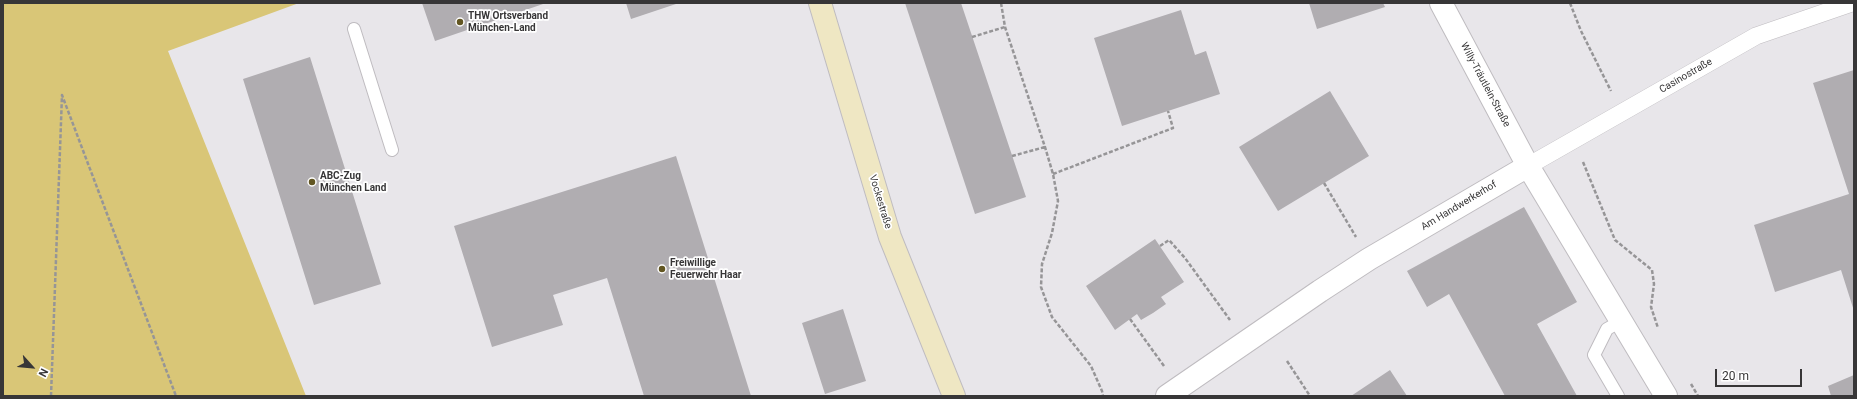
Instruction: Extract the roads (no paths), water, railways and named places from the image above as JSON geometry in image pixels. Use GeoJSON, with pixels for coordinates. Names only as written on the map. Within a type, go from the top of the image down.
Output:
{"type":"FeatureCollection","features":[{"type":"Feature","properties":{"kind":"main road","name":"Vockestraße"},"geometry":{"type":"LineString","coordinates":[[820,3],[890,237],[954,396]]}},
{"type":"Feature","properties":{"kind":"street","name":"Willy-Träutlein-Straße"},"geometry":{"type":"LineString","coordinates":[[1441,3],[1528,166]]}},
{"type":"Feature","properties":{"kind":"street","name":"Casinostraße"},"geometry":{"type":"LineString","coordinates":[[1528,166],[1756,36],[1852,3]]}},
{"type":"Feature","properties":{"kind":"street","name":"Am Handwerkerhof"},"geometry":{"type":"LineString","coordinates":[[1173,392],[1370,259],[1528,166]]}},
{"type":"Feature","properties":{"kind":"street"},"geometry":{"type":"LineString","coordinates":[[1528,166],[1666,396]]}},
{"type":"Feature","properties":{"kind":"lane"},"geometry":{"type":"LineString","coordinates":[[354,29],[392,150]]}},
{"type":"Feature","properties":{"kind":"lane"},"geometry":{"type":"LineString","coordinates":[[1618,396],[1594,355],[1607,329],[1622,321]]}},
{"type":"Feature","properties":{"kind":"place","name":"THW Ortsverband München-Land"},"geometry":{"type":"Point","coordinates":[460,22]}},
{"type":"Feature","properties":{"kind":"place","name":"ABC-Zug München Land"},"geometry":{"type":"Point","coordinates":[312,182]}},
{"type":"Feature","properties":{"kind":"place","name":"Freiwillige Feuerwehr Haar"},"geometry":{"type":"Point","coordinates":[662,269]}}]}
